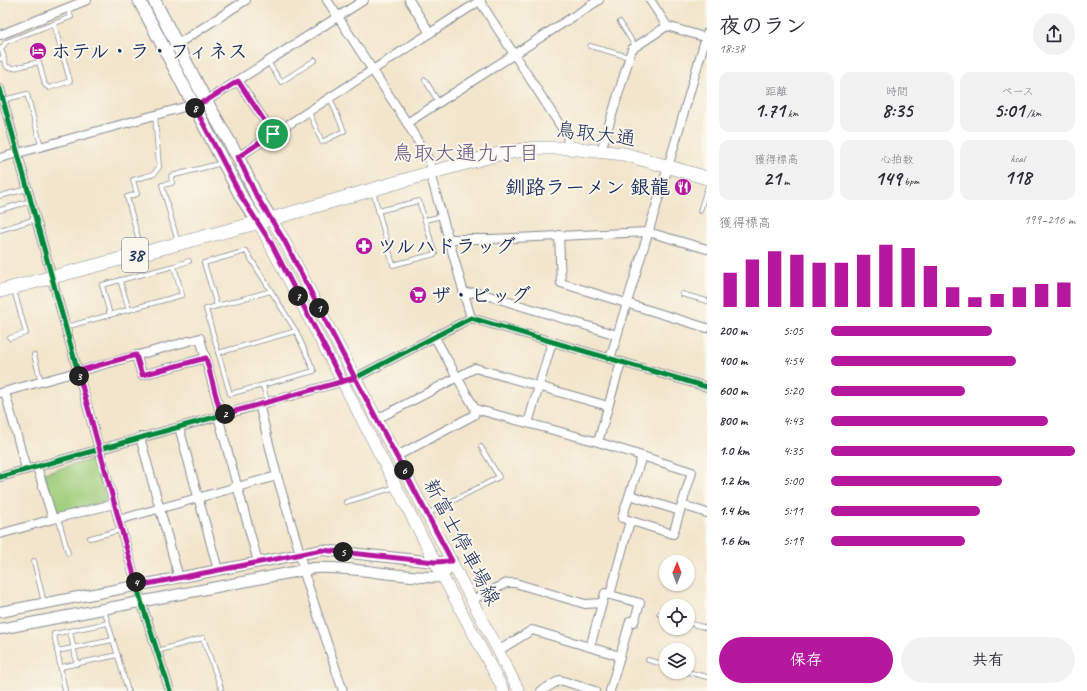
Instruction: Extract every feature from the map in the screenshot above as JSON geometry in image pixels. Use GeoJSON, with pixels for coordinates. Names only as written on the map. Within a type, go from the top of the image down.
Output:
{"type":"FeatureCollection","features":[{"type":"Feature","properties":{"kind":"highway","name":"鳥取大通"},"geometry":{"type":"LineString","coordinates":[[271,219],[431,172],[507,153],[535,148],[569,148],[624,154],[707,178]]}},
{"type":"Feature","properties":{"kind":"highway","name":"38"},"geometry":{"type":"LineString","coordinates":[[0,292],[271,219]]}},
{"type":"Feature","properties":{"kind":"main road"},"geometry":{"type":"LineString","coordinates":[[139,0],[242,198],[258,222]]}},
{"type":"Feature","properties":{"kind":"main road"},"geometry":{"type":"LineString","coordinates":[[154,0],[206,101],[238,157],[256,195],[271,219]]}},
{"type":"Feature","properties":{"kind":"main road","name":"新富士停車場線"},"geometry":{"type":"LineString","coordinates":[[271,219],[284,240],[519,691]]}},
{"type":"Feature","properties":{"kind":"main road","name":"新富士停車場線"},"geometry":{"type":"LineString","coordinates":[[258,222],[504,691]]}},
{"type":"Feature","properties":{"kind":"street"},"geometry":{"type":"LineString","coordinates":[[0,35],[86,0]]}},
{"type":"Feature","properties":{"kind":"street"},"geometry":{"type":"LineString","coordinates":[[166,50],[177,45],[246,0]]}},
{"type":"Feature","properties":{"kind":"street"},"geometry":{"type":"LineString","coordinates":[[327,0],[407,123],[429,160],[448,239],[471,318]]}},
{"type":"Feature","properties":{"kind":"street"},"geometry":{"type":"LineString","coordinates":[[0,158],[206,101],[364,0]]}},
{"type":"Feature","properties":{"kind":"street"},"geometry":{"type":"LineString","coordinates":[[409,0],[430,33]]}},
{"type":"Feature","properties":{"kind":"street"},"geometry":{"type":"LineString","coordinates":[[238,157],[480,0],[567,136],[569,148]]}},
{"type":"Feature","properties":{"kind":"street"},"geometry":{"type":"LineString","coordinates":[[407,123],[599,0]]}},
{"type":"Feature","properties":{"kind":"street"},"geometry":{"type":"LineString","coordinates":[[610,359],[707,36],[667,26],[650,0]]}},
{"type":"Feature","properties":{"kind":"street"},"geometry":{"type":"LineString","coordinates":[[601,151],[632,49],[667,26]]}},
{"type":"Feature","properties":{"kind":"street"},"geometry":{"type":"LineString","coordinates":[[238,81],[273,134]]}},
{"type":"Feature","properties":{"kind":"street"},"geometry":{"type":"LineString","coordinates":[[0,89],[118,520],[141,601],[170,691]]}},
{"type":"Feature","properties":{"kind":"street"},"geometry":{"type":"LineString","coordinates":[[448,239],[492,239],[648,232],[707,249]]}},
{"type":"Feature","properties":{"kind":"street"},"geometry":{"type":"LineString","coordinates":[[559,235],[561,283],[707,328]]}},
{"type":"Feature","properties":{"kind":"street"},"geometry":{"type":"LineString","coordinates":[[463,294],[476,292],[617,335]]}},
{"type":"Feature","properties":{"kind":"street"},"geometry":{"type":"LineString","coordinates":[[0,477],[99,448],[355,378],[471,318],[707,387]]}},
{"type":"Feature","properties":{"kind":"street"},"geometry":{"type":"LineString","coordinates":[[397,456],[474,415],[475,409],[434,336]]}},
{"type":"Feature","properties":{"kind":"street"},"geometry":{"type":"LineString","coordinates":[[26,470],[2,392],[200,338],[237,487],[258,562]]}},
{"type":"Feature","properties":{"kind":"street"},"geometry":{"type":"LineString","coordinates":[[528,423],[552,342]]}},
{"type":"Feature","properties":{"kind":"street"},"geometry":{"type":"LineString","coordinates":[[136,355],[142,375],[206,358]]}},
{"type":"Feature","properties":{"kind":"street"},"geometry":{"type":"LineString","coordinates":[[598,442],[621,362]]}},
{"type":"Feature","properties":{"kind":"street"},"geometry":{"type":"LineString","coordinates":[[377,419],[475,368],[608,406]]}},
{"type":"Feature","properties":{"kind":"street"},"geometry":{"type":"LineString","coordinates":[[258,404],[277,476],[300,553],[303,570],[343,691]]}},
{"type":"Feature","properties":{"kind":"street"},"geometry":{"type":"LineString","coordinates":[[475,409],[598,442],[642,456],[692,472],[673,534],[622,518],[642,456]]}},
{"type":"Feature","properties":{"kind":"street"},"geometry":{"type":"LineString","coordinates":[[179,427],[218,570]]}},
{"type":"Feature","properties":{"kind":"street"},"geometry":{"type":"LineString","coordinates":[[140,437],[179,578]]}},
{"type":"Feature","properties":{"kind":"street"},"geometry":{"type":"LineString","coordinates":[[36,467],[55,518]]}},
{"type":"Feature","properties":{"kind":"street"},"geometry":{"type":"LineString","coordinates":[[118,520],[277,476]]}},
{"type":"Feature","properties":{"kind":"street"},"geometry":{"type":"LineString","coordinates":[[630,495],[707,513]]}},
{"type":"Feature","properties":{"kind":"street"},"geometry":{"type":"LineString","coordinates":[[0,534],[55,518],[114,504]]}},
{"type":"Feature","properties":{"kind":"street"},"geometry":{"type":"LineString","coordinates":[[610,595],[630,521]]}},
{"type":"Feature","properties":{"kind":"street"},"geometry":{"type":"LineString","coordinates":[[0,612],[300,553],[322,550],[435,562],[452,561]]}},
{"type":"Feature","properties":{"kind":"street"},"geometry":{"type":"LineString","coordinates":[[0,629],[314,568],[334,568],[423,578],[443,577],[452,561]]}},
{"type":"Feature","properties":{"kind":"street"},"geometry":{"type":"LineString","coordinates":[[472,600],[507,583],[515,583],[585,604],[602,603]]}},
{"type":"Feature","properties":{"kind":"street"},"geometry":{"type":"LineString","coordinates":[[590,647],[605,593],[640,603],[634,622],[630,621],[610,691]]}},
{"type":"Feature","properties":{"kind":"street"},"geometry":{"type":"LineString","coordinates":[[498,651],[532,630],[620,656]]}},
{"type":"Feature","properties":{"kind":"street"},"geometry":{"type":"LineString","coordinates":[[541,691],[560,680],[595,691]]}},
{"type":"Feature","properties":{"kind":"lane"},"geometry":{"type":"LineString","coordinates":[[54,24],[70,81],[49,88],[45,85],[39,62],[14,68],[7,67],[1,58],[1,49],[6,42],[71,17],[68,8]]}},
{"type":"Feature","properties":{"kind":"lane"},"geometry":{"type":"LineString","coordinates":[[620,22],[636,47]]}},
{"type":"Feature","properties":{"kind":"lane"},"geometry":{"type":"LineString","coordinates":[[590,46],[629,57]]}},
{"type":"Feature","properties":{"kind":"lane"},"geometry":{"type":"LineString","coordinates":[[268,62],[281,82],[315,60]]}},
{"type":"Feature","properties":{"kind":"lane"},"geometry":{"type":"LineString","coordinates":[[425,80],[439,103]]}},
{"type":"Feature","properties":{"kind":"lane"},"geometry":{"type":"LineString","coordinates":[[3,100],[27,94],[41,146]]}},
{"type":"Feature","properties":{"kind":"lane"},"geometry":{"type":"LineString","coordinates":[[309,111],[322,142],[344,132],[330,97]]}},
{"type":"Feature","properties":{"kind":"lane"},"geometry":{"type":"LineString","coordinates":[[142,253],[127,197],[137,194],[133,180],[154,174],[159,167],[156,114]]}},
{"type":"Feature","properties":{"kind":"lane"},"geometry":{"type":"LineString","coordinates":[[178,243],[162,185],[172,183],[171,176],[224,162]]}},
{"type":"Feature","properties":{"kind":"lane"},"geometry":{"type":"LineString","coordinates":[[700,211],[707,188]]}},
{"type":"Feature","properties":{"kind":"lane"},"geometry":{"type":"LineString","coordinates":[[0,196],[28,189]]}},
{"type":"Feature","properties":{"kind":"lane"},"geometry":{"type":"LineString","coordinates":[[372,189],[378,211],[393,265],[435,254],[419,201],[378,211]]}},
{"type":"Feature","properties":{"kind":"lane"},"geometry":{"type":"LineString","coordinates":[[0,210],[31,202]]}},
{"type":"Feature","properties":{"kind":"lane"},"geometry":{"type":"LineString","coordinates":[[425,220],[442,216]]}},
{"type":"Feature","properties":{"kind":"lane"},"geometry":{"type":"LineString","coordinates":[[0,230],[36,219]]}},
{"type":"Feature","properties":{"kind":"lane"},"geometry":{"type":"LineString","coordinates":[[217,306],[204,263],[246,251],[271,291],[296,331],[314,371],[230,394],[206,309],[217,306],[271,291]]}},
{"type":"Feature","properties":{"kind":"lane"},"geometry":{"type":"LineString","coordinates":[[110,315],[102,285],[189,261]]}},
{"type":"Feature","properties":{"kind":"lane"},"geometry":{"type":"LineString","coordinates":[[66,328],[182,295],[174,266]]}},
{"type":"Feature","properties":{"kind":"lane"},"geometry":{"type":"LineString","coordinates":[[120,280],[129,310]]}},
{"type":"Feature","properties":{"kind":"lane"},"geometry":{"type":"LineString","coordinates":[[10,338],[26,333],[13,288]]}},
{"type":"Feature","properties":{"kind":"lane"},"geometry":{"type":"LineString","coordinates":[[682,294],[707,301]]}},
{"type":"Feature","properties":{"kind":"lane"},"geometry":{"type":"LineString","coordinates":[[218,353],[296,331]]}},
{"type":"Feature","properties":{"kind":"lane"},"geometry":{"type":"LineString","coordinates":[[34,354],[41,382]]}},
{"type":"Feature","properties":{"kind":"lane"},"geometry":{"type":"LineString","coordinates":[[263,385],[267,402]]}},
{"type":"Feature","properties":{"kind":"lane"},"geometry":{"type":"LineString","coordinates":[[427,514],[499,477],[482,447]]}},
{"type":"Feature","properties":{"kind":"lane"},"geometry":{"type":"LineString","coordinates":[[346,502],[396,487]]}},
{"type":"Feature","properties":{"kind":"lane"},"geometry":{"type":"LineString","coordinates":[[55,518],[68,552]]}},
{"type":"Feature","properties":{"kind":"lane"},"geometry":{"type":"LineString","coordinates":[[90,538],[121,530]]}},
{"type":"Feature","properties":{"kind":"lane"},"geometry":{"type":"LineString","coordinates":[[34,561],[45,604]]}},
{"type":"Feature","properties":{"kind":"lane"},"geometry":{"type":"LineString","coordinates":[[104,608],[128,691]]}},
{"type":"Feature","properties":{"kind":"lane"},"geometry":{"type":"LineString","coordinates":[[66,691],[54,634],[108,623]]}},
{"type":"Feature","properties":{"kind":"lane"},"geometry":{"type":"LineString","coordinates":[[695,625],[707,628]]}},
{"type":"Feature","properties":{"kind":"lane"},"geometry":{"type":"LineString","coordinates":[[70,631],[77,664]]}},
{"type":"Feature","properties":{"kind":"lane"},"geometry":{"type":"LineString","coordinates":[[157,651],[203,638],[221,688]]}},
{"type":"Feature","properties":{"kind":"lane"},"geometry":{"type":"LineString","coordinates":[[57,651],[113,640]]}},
{"type":"Feature","properties":{"kind":"lane"},"geometry":{"type":"LineString","coordinates":[[60,667],[118,655]]}},
{"type":"Feature","properties":{"kind":"lane"},"geometry":{"type":"LineString","coordinates":[[648,660],[659,663]]}},
{"type":"Feature","properties":{"kind":"lane"},"geometry":{"type":"LineString","coordinates":[[695,674],[707,677]]}},
{"type":"Feature","properties":{"kind":"green space"},"geometry":{"type":"Polygon","coordinates":[[[94,459],[106,501],[56,515],[44,473],[94,459]]]}},
{"type":"Feature","properties":{"kind":"cycle path"},"geometry":{"type":"LineString","coordinates":[[0,89],[141,601],[170,691]]}},
{"type":"Feature","properties":{"kind":"cycle path"},"geometry":{"type":"LineString","coordinates":[[0,477],[355,378],[471,318],[707,387]]}},
{"type":"Feature","properties":{"kind":"place","name":"ホテル・ラ・フィネス"},"geometry":{"type":"Point","coordinates":[38,51]}},
{"type":"Feature","properties":{"kind":"place","name":"釧路ラーメン 銀龍"},"geometry":{"type":"Point","coordinates":[683,187]}},
{"type":"Feature","properties":{"kind":"place","name":"ツルハドラッグ"},"geometry":{"type":"Point","coordinates":[364,246]}},
{"type":"Feature","properties":{"kind":"place","name":"ザ・ビッグ"},"geometry":{"type":"Point","coordinates":[418,295]}},
{"type":"Feature","properties":{"kind":"district","name":"鳥取大通九丁目"},"geometry":{"type":"Point","coordinates":[466,153]}},
{"type":"Feature","properties":{"kind":"route"},"geometry":{"type":"LineString","coordinates":[[273,134],[238,81],[206,101],[193,104],[242,198],[271,243],[342,381],[355,378],[452,561],[435,562],[322,550],[300,553],[137,586],[78,371],[136,355],[142,375],[206,358],[221,415],[355,378],[284,240],[256,195],[238,157],[273,134]]}}]}
